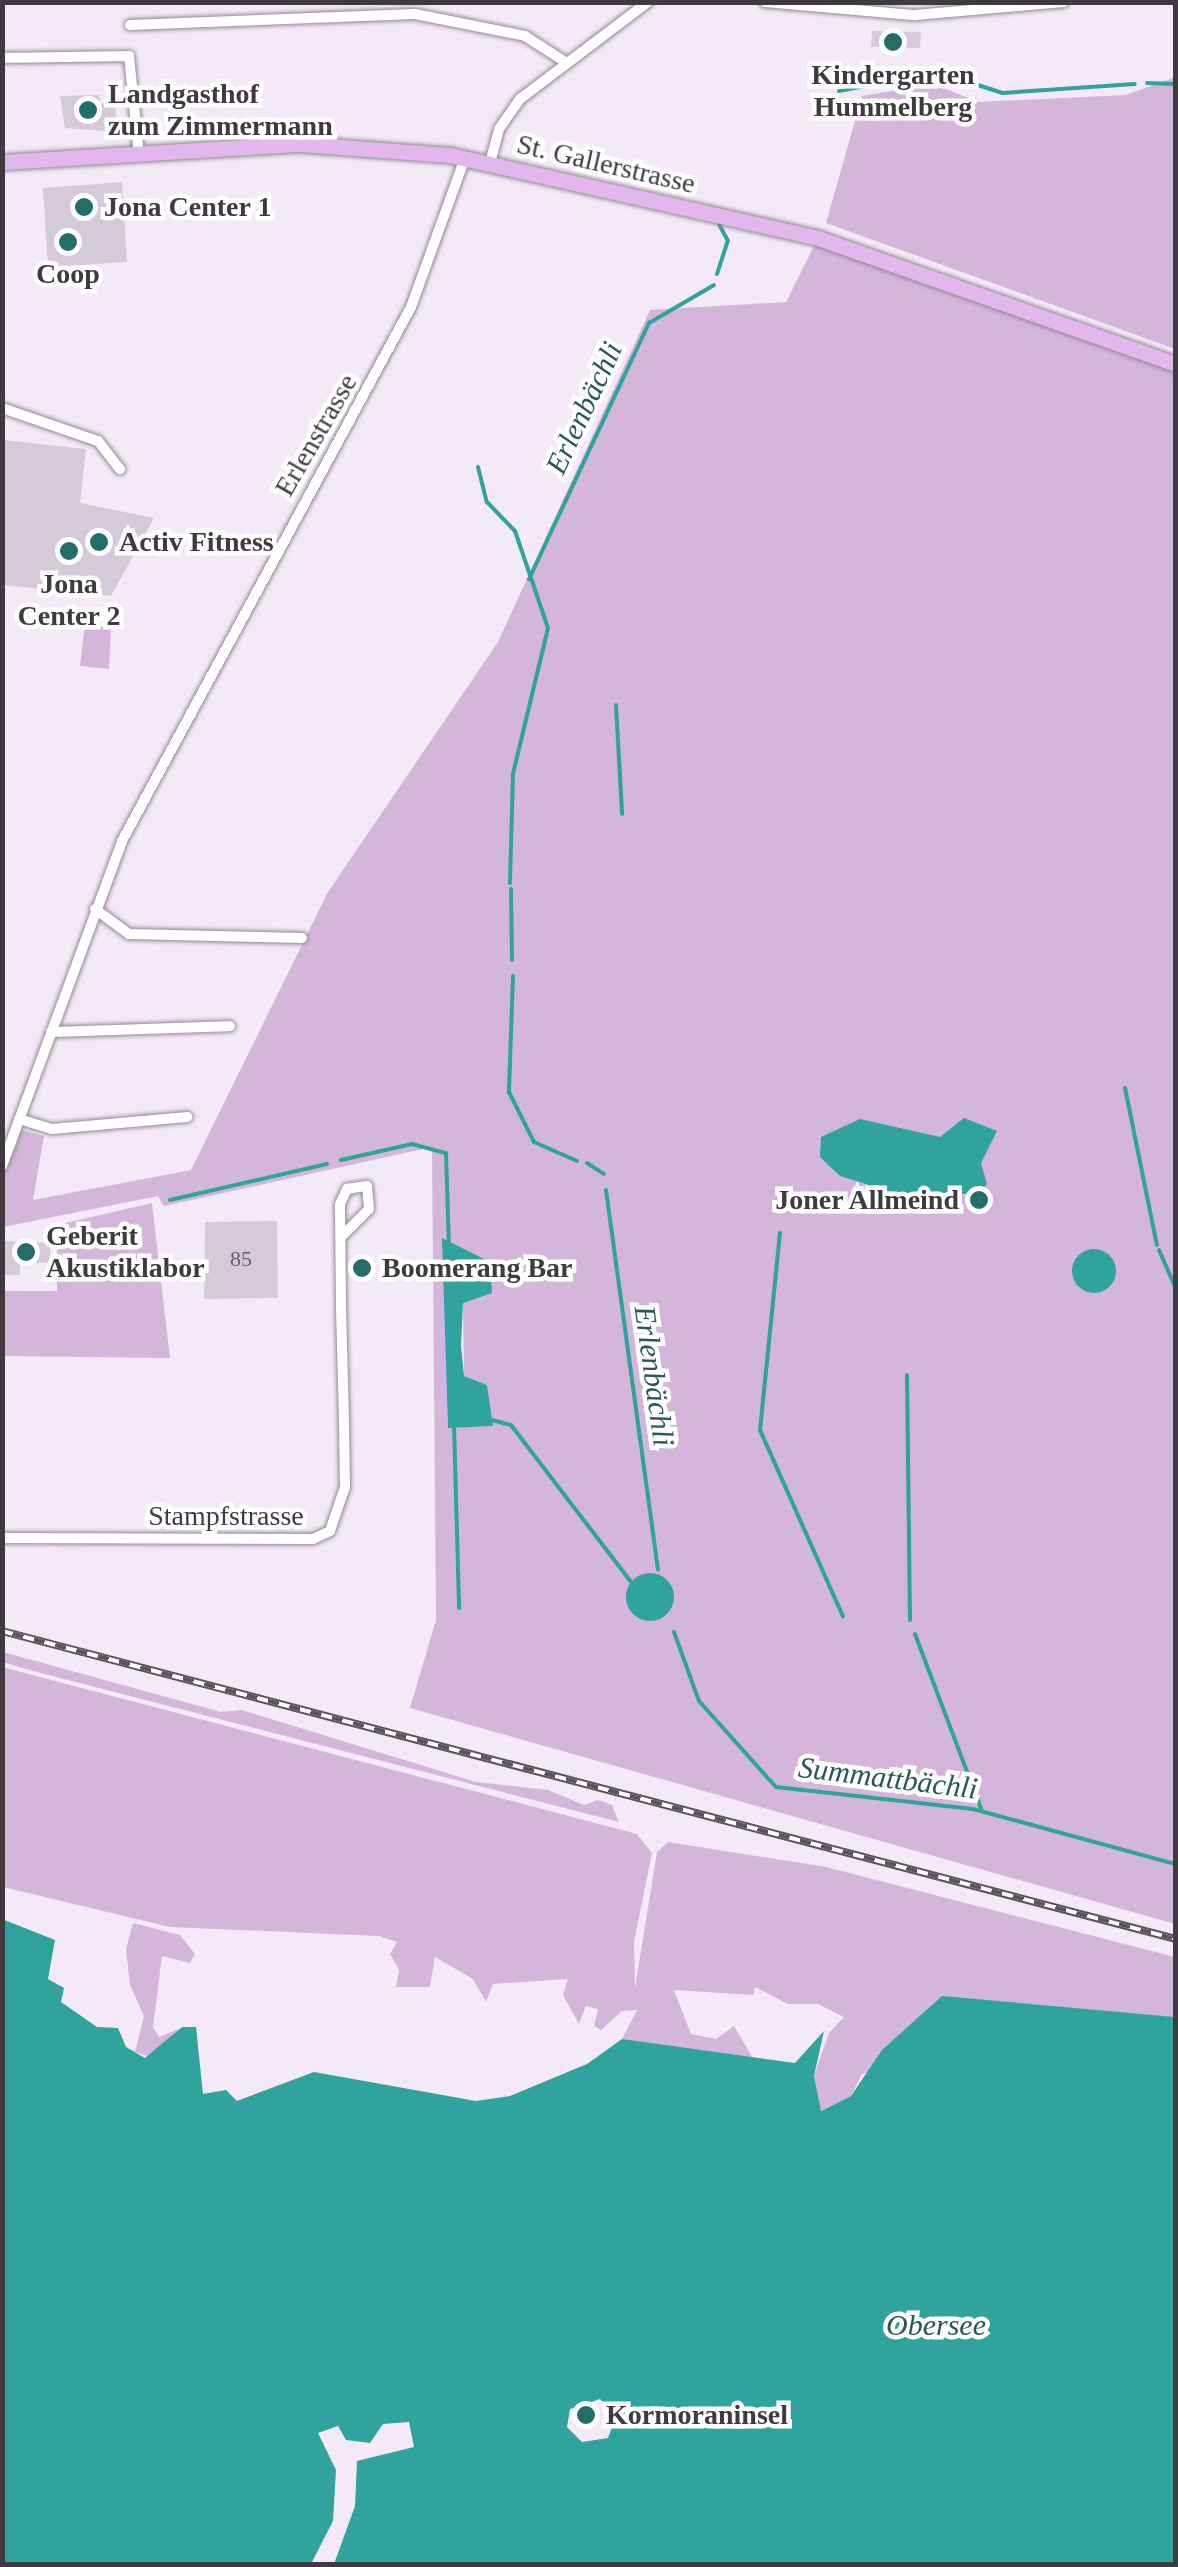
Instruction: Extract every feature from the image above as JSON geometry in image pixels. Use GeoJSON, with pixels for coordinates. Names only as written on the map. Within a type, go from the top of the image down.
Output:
{"type":"FeatureCollection","features":[{"type":"Feature","properties":{"kind":"main road","name":"St. Gallerstrasse"},"geometry":{"type":"LineString","coordinates":[[2,162],[338,143],[465,158],[834,242],[1176,364]]}},
{"type":"Feature","properties":{"kind":"street"},"geometry":{"type":"LineString","coordinates":[[490,163],[506,116],[632,5],[648,2]]}},
{"type":"Feature","properties":{"kind":"street"},"geometry":{"type":"LineString","coordinates":[[765,2],[915,15],[1063,2]]}},
{"type":"Feature","properties":{"kind":"street"},"geometry":{"type":"LineString","coordinates":[[130,26],[415,14],[525,36],[564,61]]}},
{"type":"Feature","properties":{"kind":"street"},"geometry":{"type":"LineString","coordinates":[[2,58],[129,56],[140,155]]}},
{"type":"Feature","properties":{"kind":"street","name":"Erlenstrasse"},"geometry":{"type":"LineString","coordinates":[[2,1166],[95,909],[110,886],[168,746],[411,306],[465,158]]}},
{"type":"Feature","properties":{"kind":"street"},"geometry":{"type":"LineString","coordinates":[[2,408],[98,441],[120,469]]}},
{"type":"Feature","properties":{"kind":"street"},"geometry":{"type":"LineString","coordinates":[[95,909],[129,934],[302,938]]}},
{"type":"Feature","properties":{"kind":"street"},"geometry":{"type":"LineString","coordinates":[[50,1032],[230,1026]]}},
{"type":"Feature","properties":{"kind":"street"},"geometry":{"type":"LineString","coordinates":[[19,1119],[52,1129],[186,1117]]}},
{"type":"Feature","properties":{"kind":"street","name":"Stampfstrasse"},"geometry":{"type":"LineString","coordinates":[[2,1538],[313,1539],[330,1531],[345,1487],[341,1238],[342,1194],[367,1186],[369,1210],[341,1238]]}},
{"type":"Feature","properties":{"kind":"shaded area"},"geometry":{"type":"Polygon","coordinates":[[[1175,77],[1175,349],[826,223],[862,96],[934,84],[978,102],[1126,95],[1175,77]]]}},
{"type":"Feature","properties":{"kind":"shaded area"},"geometry":{"type":"Polygon","coordinates":[[[818,238],[1175,364],[1175,1924],[410,1708],[436,1620],[432,1147],[164,1206],[158,1196],[3,1227],[2,1149],[14,1151],[21,1130],[44,1136],[33,1200],[191,1170],[328,892],[498,642],[650,310],[786,302],[818,238]],[[443,1238],[448,1427],[492,1426],[487,1385],[464,1376],[463,1303],[443,1238]]]}},
{"type":"Feature","properties":{"kind":"shaded area"},"geometry":{"type":"Polygon","coordinates":[[[85,623],[111,626],[109,669],[80,666],[85,623]]]}},
{"type":"Feature","properties":{"kind":"shaded area"},"geometry":{"type":"Polygon","coordinates":[[[152,1203],[170,1358],[3,1356],[3,1291],[57,1291],[57,1225],[152,1203]]]}},
{"type":"Feature","properties":{"kind":"shaded area"},"geometry":{"type":"Polygon","coordinates":[[[3,1652],[221,1712],[242,1710],[476,1782],[548,1790],[584,1805],[598,1800],[612,1805],[619,1822],[33,1671],[3,1662],[3,1652]]]}},
{"type":"Feature","properties":{"kind":"shaded area"},"geometry":{"type":"Polygon","coordinates":[[[2,1667],[637,1834],[652,1853],[634,1942],[635,1988],[657,1852],[668,1842],[826,1867],[1175,1957],[1175,2017],[1115,2014],[862,2074],[851,2096],[820,2111],[814,2076],[829,2033],[844,2017],[818,2004],[788,2004],[755,1987],[753,1995],[674,1990],[691,2034],[716,2039],[734,2026],[754,2060],[718,2057],[622,2039],[637,2010],[622,2011],[601,2030],[594,2026],[598,2009],[586,2006],[579,2024],[563,1995],[568,1979],[493,1984],[486,2002],[473,1979],[435,1957],[430,1987],[396,1987],[399,1970],[390,1954],[397,1942],[379,1936],[170,1927],[3,1887],[2,1667]]]}},
{"type":"Feature","properties":{"kind":"shaded area"},"geometry":{"type":"Polygon","coordinates":[[[133,1923],[180,1935],[195,1954],[190,1963],[162,1956],[153,2027],[159,2037],[179,2029],[151,2057],[135,2052],[144,2016],[130,1985],[126,1949],[133,1923]]]}},
{"type":"Feature","properties":{"kind":"water"},"geometry":{"type":"Polygon","coordinates":[[[964,1118],[997,1131],[981,1163],[987,1184],[977,1194],[895,1193],[840,1176],[820,1157],[821,1137],[860,1119],[940,1137],[964,1118]]]}},
{"type":"Feature","properties":{"kind":"water"},"geometry":{"type":"Polygon","coordinates":[[[442,1238],[490,1262],[492,1293],[463,1303],[461,1346],[464,1376],[487,1385],[493,1426],[448,1428],[442,1238]]]}},
{"type":"Feature","properties":{"kind":"water"},"geometry":{"type":"Polygon","coordinates":[[[1094,1249],[1110,1255],[1116,1271],[1110,1287],[1094,1293],[1078,1287],[1072,1271],[1078,1255],[1094,1249]]]}},
{"type":"Feature","properties":{"kind":"water"},"geometry":{"type":"Polygon","coordinates":[[[650,1573],[667,1580],[674,1597],[667,1614],[650,1621],[633,1614],[626,1597],[633,1580],[650,1573]]]}},
{"type":"Feature","properties":{"kind":"water","name":"Obersee"},"geometry":{"type":"Polygon","coordinates":[[[2,1919],[55,1940],[48,1979],[64,1988],[61,2002],[97,2027],[118,2028],[126,2047],[145,2058],[182,2027],[196,2027],[203,2094],[226,2090],[237,2101],[314,2072],[476,2101],[510,2096],[587,2064],[622,2039],[795,2063],[824,2031],[814,2076],[821,2111],[851,2096],[882,2050],[942,1996],[1175,2017],[1175,2564],[334,2564],[355,2506],[357,2461],[414,2447],[409,2422],[383,2424],[370,2443],[346,2440],[338,2426],[318,2433],[336,2470],[333,2521],[311,2564],[3,2564],[2,1919]],[[600,2399],[570,2409],[567,2427],[582,2442],[608,2438],[616,2416],[600,2399]]]}},
{"type":"Feature","properties":{"kind":"building","name":"Kindergarten Hummelberg"},"geometry":{"type":"Polygon","coordinates":[[[872,31],[921,32],[920,48],[871,47],[872,31]]]}},
{"type":"Feature","properties":{"kind":"building","name":"Landgasthof zum Zimmermann"},"geometry":{"type":"Polygon","coordinates":[[[99,95],[100,104],[115,103],[117,132],[65,128],[60,96],[99,95]]]}},
{"type":"Feature","properties":{"kind":"building","name":"Jona Center 1"},"geometry":{"type":"Polygon","coordinates":[[[122,182],[127,262],[48,267],[43,188],[122,182]]]}},
{"type":"Feature","properties":{"kind":"building","name":"Jona Center 2"},"geometry":{"type":"Polygon","coordinates":[[[4,440],[86,449],[80,503],[154,518],[111,596],[2,585],[4,440]]]}},
{"type":"Feature","properties":{"kind":"building"},"geometry":{"type":"Polygon","coordinates":[[[277,1221],[278,1298],[204,1299],[205,1222],[277,1221]]]}},
{"type":"Feature","properties":{"kind":"building","name":"Geberit Akustiklabor"},"geometry":{"type":"Polygon","coordinates":[[[2,1241],[50,1243],[50,1263],[20,1262],[20,1275],[2,1275],[2,1241]]]}},
{"type":"Feature","properties":{"kind":"waterway","name":"Erlenbächli"},"geometry":{"type":"LineString","coordinates":[[839,91],[937,72],[1003,93],[1135,84]]}},
{"type":"Feature","properties":{"kind":"waterway","name":"Erlenbächli"},"geometry":{"type":"LineString","coordinates":[[1147,83],[1176,84]]}},
{"type":"Feature","properties":{"kind":"waterway","name":"Erlenbächli"},"geometry":{"type":"LineString","coordinates":[[717,274],[728,241],[719,224]]}},
{"type":"Feature","properties":{"kind":"waterway","name":"Erlenbächli"},"geometry":{"type":"LineString","coordinates":[[529,579],[649,323],[714,285]]}},
{"type":"Feature","properties":{"kind":"waterway","name":"Erlenbächli"},"geometry":{"type":"LineString","coordinates":[[478,467],[487,502],[515,531],[548,628],[513,774],[510,883]]}},
{"type":"Feature","properties":{"kind":"waterway"},"geometry":{"type":"LineString","coordinates":[[616,705],[622,814]]}},
{"type":"Feature","properties":{"kind":"waterway","name":"Erlenbächli"},"geometry":{"type":"LineString","coordinates":[[511,889],[512,960]]}},
{"type":"Feature","properties":{"kind":"waterway","name":"Erlenbächli"},"geometry":{"type":"LineString","coordinates":[[513,976],[509,1092],[534,1142],[577,1161]]}},
{"type":"Feature","properties":{"kind":"waterway"},"geometry":{"type":"LineString","coordinates":[[1125,1088],[1157,1245]]}},
{"type":"Feature","properties":{"kind":"waterway"},"geometry":{"type":"LineString","coordinates":[[341,1160],[412,1144],[446,1153],[449,1246]]}},
{"type":"Feature","properties":{"kind":"waterway","name":"Erlenbächli"},"geometry":{"type":"LineString","coordinates":[[587,1163],[604,1174]]}},
{"type":"Feature","properties":{"kind":"waterway"},"geometry":{"type":"LineString","coordinates":[[170,1200],[327,1164]]}},
{"type":"Feature","properties":{"kind":"waterway","name":"Erlenbächli"},"geometry":{"type":"LineString","coordinates":[[606,1190],[658,1569]]}},
{"type":"Feature","properties":{"kind":"waterway"},"geometry":{"type":"LineString","coordinates":[[780,1233],[760,1430],[843,1616]]}},
{"type":"Feature","properties":{"kind":"waterway"},"geometry":{"type":"LineString","coordinates":[[1159,1250],[1176,1289]]}},
{"type":"Feature","properties":{"kind":"waterway"},"geometry":{"type":"LineString","coordinates":[[907,1375],[910,1620]]}},
{"type":"Feature","properties":{"kind":"waterway"},"geometry":{"type":"LineString","coordinates":[[492,1420],[511,1425],[631,1582]]}},
{"type":"Feature","properties":{"kind":"waterway"},"geometry":{"type":"LineString","coordinates":[[454,1425],[459,1608]]}},
{"type":"Feature","properties":{"kind":"waterway","name":"Summattbächli"},"geometry":{"type":"LineString","coordinates":[[674,1632],[699,1701],[776,1787],[973,1809],[1176,1864]]}},
{"type":"Feature","properties":{"kind":"waterway"},"geometry":{"type":"LineString","coordinates":[[915,1634],[982,1811]]}},
{"type":"Feature","properties":{"kind":"railway"},"geometry":{"type":"LineString","coordinates":[[2,1631],[1176,1939]]}},
{"type":"Feature","properties":{"kind":"place","name":"Kindergarten Hummelberg"},"geometry":{"type":"Point","coordinates":[893,42]}},
{"type":"Feature","properties":{"kind":"place","name":"Landgasthof zum Zimmermann"},"geometry":{"type":"Point","coordinates":[88,110]}},
{"type":"Feature","properties":{"kind":"place","name":"Jona Center 1"},"geometry":{"type":"Point","coordinates":[84,207]}},
{"type":"Feature","properties":{"kind":"place","name":"Coop"},"geometry":{"type":"Point","coordinates":[68,242]}},
{"type":"Feature","properties":{"kind":"place","name":"Activ Fitness"},"geometry":{"type":"Point","coordinates":[99,542]}},
{"type":"Feature","properties":{"kind":"place","name":"Jona Center 2"},"geometry":{"type":"Point","coordinates":[69,551]}},
{"type":"Feature","properties":{"kind":"place","name":"Joner Allmeind"},"geometry":{"type":"Point","coordinates":[979,1200]}},
{"type":"Feature","properties":{"kind":"place","name":"Geberit Akustiklabor"},"geometry":{"type":"Point","coordinates":[26,1252]}},
{"type":"Feature","properties":{"kind":"place","name":"Boomerang Bar"},"geometry":{"type":"Point","coordinates":[362,1268]}},
{"type":"Feature","properties":{"kind":"place","name":"Kormoraninsel"},"geometry":{"type":"Point","coordinates":[586,2415]}}]}
